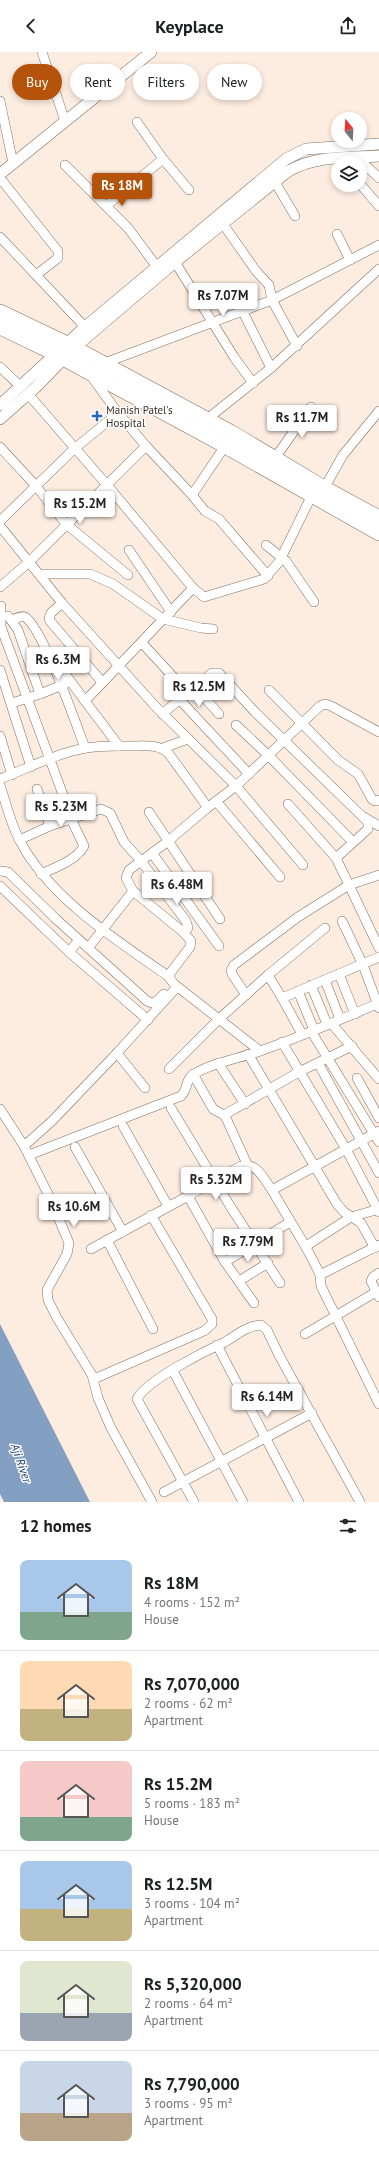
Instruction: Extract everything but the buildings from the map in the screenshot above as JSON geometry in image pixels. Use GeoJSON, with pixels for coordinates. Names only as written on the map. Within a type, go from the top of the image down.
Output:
{"type":"FeatureCollection","features":[{"type":"Feature","properties":{"kind":"main road"},"geometry":{"type":"LineString","coordinates":[[0,312],[65,351],[90,373],[225,446],[377,524]]}},
{"type":"Feature","properties":{"kind":"main road"},"geometry":{"type":"LineString","coordinates":[[0,327],[102,364],[232,433],[275,458],[318,494]]}},
{"type":"Feature","properties":{"kind":"street"},"geometry":{"type":"LineString","coordinates":[[42,52],[65,121]]}},
{"type":"Feature","properties":{"kind":"street"},"geometry":{"type":"LineString","coordinates":[[0,174],[151,52]]}},
{"type":"Feature","properties":{"kind":"street"},"geometry":{"type":"LineString","coordinates":[[0,100],[13,163]]}},
{"type":"Feature","properties":{"kind":"street"},"geometry":{"type":"LineString","coordinates":[[137,122],[163,159],[189,190]]}},
{"type":"Feature","properties":{"kind":"street"},"geometry":{"type":"LineString","coordinates":[[65,351],[85,327],[286,159],[306,150],[379,144]]}},
{"type":"Feature","properties":{"kind":"street"},"geometry":{"type":"LineString","coordinates":[[367,157],[379,156]]}},
{"type":"Feature","properties":{"kind":"street"},"geometry":{"type":"LineString","coordinates":[[106,206],[163,159]]}},
{"type":"Feature","properties":{"kind":"street"},"geometry":{"type":"LineString","coordinates":[[0,420],[24,390],[65,351],[287,172],[305,162],[331,161]]}},
{"type":"Feature","properties":{"kind":"street"},"geometry":{"type":"LineString","coordinates":[[65,165],[128,228],[156,267]]}},
{"type":"Feature","properties":{"kind":"street"},"geometry":{"type":"LineString","coordinates":[[367,167],[379,178]]}},
{"type":"Feature","properties":{"kind":"street"},"geometry":{"type":"LineString","coordinates":[[0,178],[58,251],[58,258],[36,275]]}},
{"type":"Feature","properties":{"kind":"street"},"geometry":{"type":"LineString","coordinates":[[275,182],[295,216]]}},
{"type":"Feature","properties":{"kind":"street"},"geometry":{"type":"LineString","coordinates":[[367,192],[379,206]]}},
{"type":"Feature","properties":{"kind":"street"},"geometry":{"type":"LineString","coordinates":[[223,224],[256,271],[269,285],[272,300],[296,346]]}},
{"type":"Feature","properties":{"kind":"street"},"geometry":{"type":"LineString","coordinates":[[337,234],[350,260]]}},
{"type":"Feature","properties":{"kind":"street"},"geometry":{"type":"LineString","coordinates":[[0,237],[85,327]]}},
{"type":"Feature","properties":{"kind":"street"},"geometry":{"type":"LineString","coordinates":[[102,364],[272,300],[379,245]]}},
{"type":"Feature","properties":{"kind":"street"},"geometry":{"type":"LineString","coordinates":[[175,262],[234,357],[253,383]]}},
{"type":"Feature","properties":{"kind":"street"},"geometry":{"type":"LineString","coordinates":[[206,420],[271,368],[379,269]]}},
{"type":"Feature","properties":{"kind":"street"},"geometry":{"type":"LineString","coordinates":[[243,312],[271,368]]}},
{"type":"Feature","properties":{"kind":"street"},"geometry":{"type":"LineString","coordinates":[[0,367],[24,390],[107,485],[193,588],[201,596],[208,597],[259,582],[268,576],[343,455],[378,417]]}},
{"type":"Feature","properties":{"kind":"street"},"geometry":{"type":"LineString","coordinates":[[90,373],[118,413],[146,446],[205,511],[219,519],[268,576]]}},
{"type":"Feature","properties":{"kind":"street"},"geometry":{"type":"LineString","coordinates":[[0,405],[24,390]]}},
{"type":"Feature","properties":{"kind":"street"},"geometry":{"type":"LineString","coordinates":[[275,458],[311,407]]}},
{"type":"Feature","properties":{"kind":"street"},"geometry":{"type":"LineString","coordinates":[[0,521],[74,449],[118,413]]}},
{"type":"Feature","properties":{"kind":"street"},"geometry":{"type":"LineString","coordinates":[[0,587],[29,562],[146,446]]}},
{"type":"Feature","properties":{"kind":"street"},"geometry":{"type":"LineString","coordinates":[[192,495],[225,446]]}},
{"type":"Feature","properties":{"kind":"street"},"geometry":{"type":"LineString","coordinates":[[0,447],[36,486],[66,524],[128,575]]}},
{"type":"Feature","properties":{"kind":"street"},"geometry":{"type":"LineString","coordinates":[[0,526],[62,603],[162,714],[236,786],[303,865]]}},
{"type":"Feature","properties":{"kind":"street"},"geometry":{"type":"LineString","coordinates":[[266,545],[281,557],[314,602]]}},
{"type":"Feature","properties":{"kind":"street"},"geometry":{"type":"LineString","coordinates":[[129,550],[171,612]]}},
{"type":"Feature","properties":{"kind":"street"},"geometry":{"type":"LineString","coordinates":[[40,574],[90,574],[113,584],[163,619],[201,628],[213,629]]}},
{"type":"Feature","properties":{"kind":"street"},"geometry":{"type":"LineString","coordinates":[[85,701],[193,588]]}},
{"type":"Feature","properties":{"kind":"street"},"geometry":{"type":"LineString","coordinates":[[62,603],[51,613],[49,618],[50,621],[102,682]]}},
{"type":"Feature","properties":{"kind":"street"},"geometry":{"type":"LineString","coordinates":[[0,606],[18,630],[40,694]]}},
{"type":"Feature","properties":{"kind":"street"},"geometry":{"type":"LineString","coordinates":[[0,606],[1,627],[66,803]]}},
{"type":"Feature","properties":{"kind":"street"},"geometry":{"type":"LineString","coordinates":[[11,620],[24,616],[119,746]]}},
{"type":"Feature","properties":{"kind":"street"},"geometry":{"type":"LineString","coordinates":[[142,643],[177,681]]}},
{"type":"Feature","properties":{"kind":"street"},"geometry":{"type":"LineString","coordinates":[[47,649],[85,748]]}},
{"type":"Feature","properties":{"kind":"street"},"geometry":{"type":"LineString","coordinates":[[0,670],[12,703],[31,767]]}},
{"type":"Feature","properties":{"kind":"street"},"geometry":{"type":"LineString","coordinates":[[162,714],[212,673],[218,673],[284,741],[368,822],[368,829],[336,858]]}},
{"type":"Feature","properties":{"kind":"street"},"geometry":{"type":"LineString","coordinates":[[12,703],[28,699],[71,681]]}},
{"type":"Feature","properties":{"kind":"street"},"geometry":{"type":"LineString","coordinates":[[195,687],[219,714]]}},
{"type":"Feature","properties":{"kind":"street"},"geometry":{"type":"LineString","coordinates":[[269,690],[338,760],[358,774],[372,799],[375,801],[379,800]]}},
{"type":"Feature","properties":{"kind":"street"},"geometry":{"type":"LineString","coordinates":[[180,700],[249,774]]}},
{"type":"Feature","properties":{"kind":"street"},"geometry":{"type":"LineString","coordinates":[[168,976],[190,947],[190,941],[184,933],[133,891],[126,878],[127,874],[141,861],[236,786],[269,756],[314,710],[325,704],[379,732]]}},
{"type":"Feature","properties":{"kind":"street"},"geometry":{"type":"LineString","coordinates":[[236,725],[269,756],[353,842]]}},
{"type":"Feature","properties":{"kind":"street"},"geometry":{"type":"LineString","coordinates":[[0,736],[12,775]]}},
{"type":"Feature","properties":{"kind":"street"},"geometry":{"type":"LineString","coordinates":[[0,779],[85,748],[152,746],[163,748],[188,739]]}},
{"type":"Feature","properties":{"kind":"street"},"geometry":{"type":"LineString","coordinates":[[163,748],[206,805],[206,809]]}},
{"type":"Feature","properties":{"kind":"street"},"geometry":{"type":"LineString","coordinates":[[0,785],[19,840],[41,874],[101,929],[168,976],[175,985],[260,1051]]}},
{"type":"Feature","properties":{"kind":"street"},"geometry":{"type":"LineString","coordinates":[[37,789],[50,826]]}},
{"type":"Feature","properties":{"kind":"street"},"geometry":{"type":"LineString","coordinates":[[216,801],[280,876]]}},
{"type":"Feature","properties":{"kind":"street"},"geometry":{"type":"LineString","coordinates":[[288,804],[336,858],[379,948]]}},
{"type":"Feature","properties":{"kind":"street"},"geometry":{"type":"LineString","coordinates":[[19,840],[50,826],[101,809],[106,810],[110,813],[124,842],[141,861],[186,920],[188,928],[184,933]]}},
{"type":"Feature","properties":{"kind":"street"},"geometry":{"type":"LineString","coordinates":[[148,812],[220,919]]}},
{"type":"Feature","properties":{"kind":"street"},"geometry":{"type":"LineString","coordinates":[[363,816],[379,826]]}},
{"type":"Feature","properties":{"kind":"street"},"geometry":{"type":"LineString","coordinates":[[41,874],[63,863],[82,850],[84,846],[82,840],[71,819]]}},
{"type":"Feature","properties":{"kind":"street"},"geometry":{"type":"LineString","coordinates":[[152,853],[219,946]]}},
{"type":"Feature","properties":{"kind":"street"},"geometry":{"type":"LineString","coordinates":[[0,871],[8,872],[79,940],[89,947],[152,1003],[157,1001],[175,985]]}},
{"type":"Feature","properties":{"kind":"street"},"geometry":{"type":"LineString","coordinates":[[246,995],[232,974],[231,970],[234,965],[298,917],[349,885],[379,875]]}},
{"type":"Feature","properties":{"kind":"street"},"geometry":{"type":"LineString","coordinates":[[0,886],[69,952],[148,1020]]}},
{"type":"Feature","properties":{"kind":"street"},"geometry":{"type":"LineString","coordinates":[[89,947],[101,929],[133,891]]}},
{"type":"Feature","properties":{"kind":"street"},"geometry":{"type":"LineString","coordinates":[[29,1155],[180,1096],[187,1089],[188,1080],[193,1074],[218,1064],[260,1051],[378,1005],[363,965],[342,921]]}},
{"type":"Feature","properties":{"kind":"street"},"geometry":{"type":"LineString","coordinates":[[170,1069],[219,1019],[268,975],[325,928]]}},
{"type":"Feature","properties":{"kind":"street"},"geometry":{"type":"LineString","coordinates":[[69,952],[79,940]]}},
{"type":"Feature","properties":{"kind":"street"},"geometry":{"type":"LineString","coordinates":[[282,998],[379,957]]}},
{"type":"Feature","properties":{"kind":"street"},"geometry":{"type":"LineString","coordinates":[[339,974],[355,1014]]}},
{"type":"Feature","properties":{"kind":"street"},"geometry":{"type":"LineString","coordinates":[[268,975],[282,998],[309,1032],[377,1132],[379,1142]]}},
{"type":"Feature","properties":{"kind":"street"},"geometry":{"type":"LineString","coordinates":[[325,980],[340,1019]]}},
{"type":"Feature","properties":{"kind":"street"},"geometry":{"type":"LineString","coordinates":[[24,1146],[52,1121],[148,1020],[175,985]]}},
{"type":"Feature","properties":{"kind":"street"},"geometry":{"type":"LineString","coordinates":[[311,985],[329,1024],[352,1046],[379,1079]]}},
{"type":"Feature","properties":{"kind":"street"},"geometry":{"type":"LineString","coordinates":[[298,991],[309,1032]]}},
{"type":"Feature","properties":{"kind":"street"},"geometry":{"type":"LineString","coordinates":[[282,1042],[346,1149],[378,1211],[352,1217],[306,1246]]}},
{"type":"Feature","properties":{"kind":"street"},"geometry":{"type":"LineString","coordinates":[[224,1115],[299,1072],[352,1046]]}},
{"type":"Feature","properties":{"kind":"street"},"geometry":{"type":"LineString","coordinates":[[117,1053],[145,1088]]}},
{"type":"Feature","properties":{"kind":"street"},"geometry":{"type":"LineString","coordinates":[[248,1054],[337,1204],[361,1223],[377,1246],[320,1275]]}},
{"type":"Feature","properties":{"kind":"street"},"geometry":{"type":"LineString","coordinates":[[318,1063],[379,1173]]}},
{"type":"Feature","properties":{"kind":"street"},"geometry":{"type":"LineString","coordinates":[[218,1064],[245,1104]]}},
{"type":"Feature","properties":{"kind":"street"},"geometry":{"type":"LineString","coordinates":[[193,1074],[213,1109],[224,1115],[247,1164]]}},
{"type":"Feature","properties":{"kind":"street"},"geometry":{"type":"LineString","coordinates":[[357,1078],[379,1118]]}},
{"type":"Feature","properties":{"kind":"street"},"geometry":{"type":"LineString","coordinates":[[171,1108],[215,1181],[280,1283]]}},
{"type":"Feature","properties":{"kind":"street"},"geometry":{"type":"LineString","coordinates":[[0,1109],[29,1155],[69,1243],[67,1254],[47,1290],[48,1300],[57,1318],[94,1379],[98,1398],[111,1428],[152,1502]]}},
{"type":"Feature","properties":{"kind":"street"},"geometry":{"type":"LineString","coordinates":[[123,1126],[168,1206]]}},
{"type":"Feature","properties":{"kind":"street"},"geometry":{"type":"LineString","coordinates":[[272,1190],[377,1132]]}},
{"type":"Feature","properties":{"kind":"street"},"geometry":{"type":"LineString","coordinates":[[75,1147],[123,1232]]}},
{"type":"Feature","properties":{"kind":"street"},"geometry":{"type":"LineString","coordinates":[[91,1249],[241,1166],[247,1164],[254,1166],[272,1190],[290,1222],[306,1246],[320,1275],[321,1286],[379,1404]]}},
{"type":"Feature","properties":{"kind":"street"},"geometry":{"type":"LineString","coordinates":[[188,1196],[225,1262],[254,1303]]}},
{"type":"Feature","properties":{"kind":"street"},"geometry":{"type":"LineString","coordinates":[[94,1379],[204,1331],[212,1324],[212,1319],[151,1216]]}},
{"type":"Feature","properties":{"kind":"street"},"geometry":{"type":"LineString","coordinates":[[225,1262],[290,1222]]}},
{"type":"Feature","properties":{"kind":"street"},"geometry":{"type":"LineString","coordinates":[[107,1240],[153,1329]]}},
{"type":"Feature","properties":{"kind":"street"},"geometry":{"type":"LineString","coordinates":[[239,1281],[268,1263]]}},
{"type":"Feature","properties":{"kind":"street"},"geometry":{"type":"LineString","coordinates":[[305,1334],[377,1294],[371,1281],[373,1277],[379,1273]]}},
{"type":"Feature","properties":{"kind":"street"},"geometry":{"type":"LineString","coordinates":[[194,1502],[137,1399],[144,1390],[181,1364],[248,1327],[261,1325],[265,1327],[312,1413],[357,1501]]}},
{"type":"Feature","properties":{"kind":"street"},"geometry":{"type":"LineString","coordinates":[[217,1345],[299,1502]]}},
{"type":"Feature","properties":{"kind":"street"},"geometry":{"type":"LineString","coordinates":[[173,1371],[243,1502]]}},
{"type":"Feature","properties":{"kind":"street"},"geometry":{"type":"LineString","coordinates":[[164,1492],[312,1413]]}},
{"type":"Feature","properties":{"kind":"water","name":"Aji River"},"geometry":{"type":"Polygon","coordinates":[[[0,1324],[90,1502],[4,1502],[0,1494],[0,1324]]]}},
{"type":"Feature","properties":{"kind":"place","name":"Manish Patel's Hospital"},"geometry":{"type":"Point","coordinates":[97,416]}}]}
